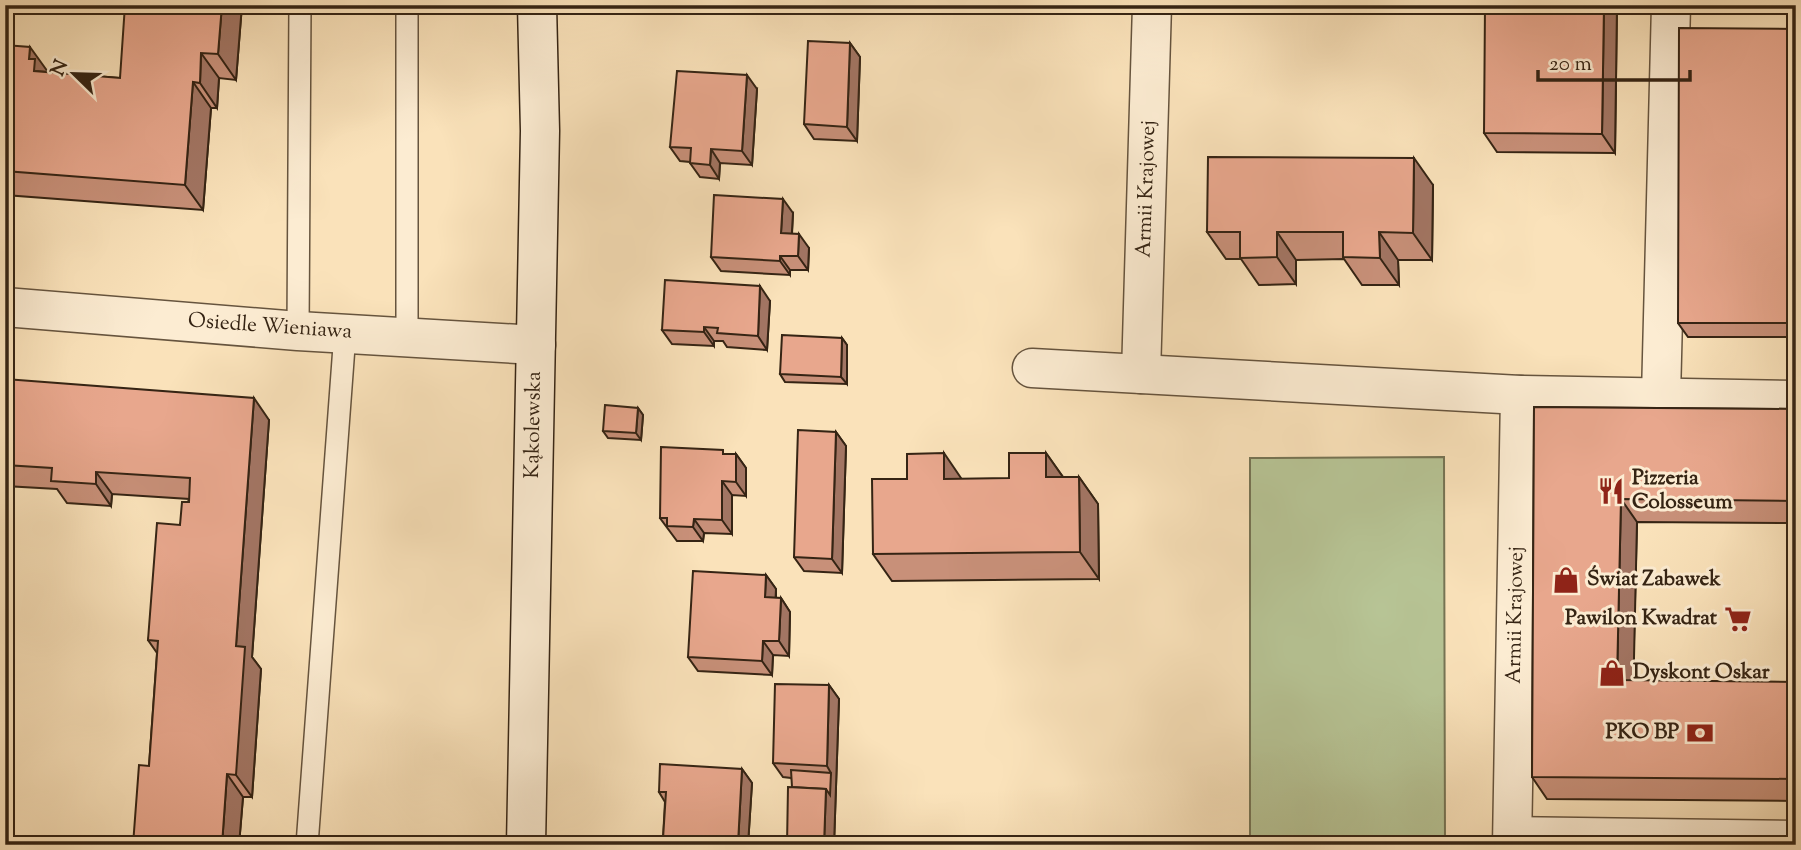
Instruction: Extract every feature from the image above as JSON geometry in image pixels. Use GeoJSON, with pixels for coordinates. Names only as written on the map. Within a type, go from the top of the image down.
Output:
{"type":"FeatureCollection","features":[{"type":"Feature","properties":{"kind":"street","name":"Kąkolewska"},"geometry":{"type":"LineString","coordinates":[[526,845],[540,144],[537,5]]}},
{"type":"Feature","properties":{"kind":"street","name":"Armii Krajowej"},"geometry":{"type":"LineString","coordinates":[[1141,374],[1152,5]]}},
{"type":"Feature","properties":{"kind":"street"},"geometry":{"type":"LineString","coordinates":[[1661,396],[1671,5]]}},
{"type":"Feature","properties":{"kind":"street","name":"Osiedle Wieniawa"},"geometry":{"type":"LineString","coordinates":[[5,307],[298,331],[536,345]]}},
{"type":"Feature","properties":{"kind":"street"},"geometry":{"type":"LineString","coordinates":[[1032,368],[1520,395],[1796,400]]}},
{"type":"Feature","properties":{"kind":"street","name":"Armii Krajowej"},"geometry":{"type":"LineString","coordinates":[[1520,395],[1512,840],[1796,840]]}},
{"type":"Feature","properties":{"kind":"lane"},"geometry":{"type":"LineString","coordinates":[[298,331],[300,5]]}},
{"type":"Feature","properties":{"kind":"lane"},"geometry":{"type":"LineString","coordinates":[[407,5],[407,337]]}},
{"type":"Feature","properties":{"kind":"lane"},"geometry":{"type":"LineString","coordinates":[[307,845],[345,333]]}},
{"type":"Feature","properties":{"kind":"green space"},"geometry":{"type":"Polygon","coordinates":[[[1444,457],[1445,845],[1250,845],[1250,458],[1444,457]]]}},
{"type":"Feature","properties":{"kind":"building"},"geometry":{"type":"Polygon","coordinates":[[[125,5],[222,5],[218,54],[201,53],[200,83],[193,82],[185,185],[5,171],[5,45],[30,47],[29,59],[35,59],[34,71],[120,78],[125,5]]]}},
{"type":"Feature","properties":{"kind":"building"},"geometry":{"type":"Polygon","coordinates":[[[1485,5],[1604,5],[1602,134],[1484,133],[1485,5]]]}},
{"type":"Feature","properties":{"kind":"building"},"geometry":{"type":"Polygon","coordinates":[[[1679,28],[1796,29],[1796,323],[1678,323],[1679,28]]]}},
{"type":"Feature","properties":{"kind":"building"},"geometry":{"type":"Polygon","coordinates":[[[808,41],[850,43],[847,127],[804,124],[808,41]]]}},
{"type":"Feature","properties":{"kind":"building"},"geometry":{"type":"Polygon","coordinates":[[[677,71],[747,75],[742,151],[711,149],[710,165],[690,163],[691,148],[670,147],[677,71]]]}},
{"type":"Feature","properties":{"kind":"building"},"geometry":{"type":"Polygon","coordinates":[[[1208,157],[1414,158],[1413,233],[1379,232],[1380,258],[1343,257],[1343,232],[1277,232],[1277,257],[1240,258],[1240,232],[1207,232],[1208,157]]]}},
{"type":"Feature","properties":{"kind":"building"},"geometry":{"type":"Polygon","coordinates":[[[714,195],[783,199],[781,233],[799,234],[798,256],[780,256],[780,261],[711,257],[714,195]]]}},
{"type":"Feature","properties":{"kind":"building"},"geometry":{"type":"Polygon","coordinates":[[[665,280],[760,286],[758,336],[717,333],[718,328],[704,327],[704,332],[662,330],[665,280]]]}},
{"type":"Feature","properties":{"kind":"building"},"geometry":{"type":"Polygon","coordinates":[[[782,335],[842,338],[841,377],[780,374],[782,335]]]}},
{"type":"Feature","properties":{"kind":"building"},"geometry":{"type":"Polygon","coordinates":[[[5,379],[254,398],[236,646],[245,647],[236,775],[227,774],[222,845],[133,845],[139,765],[149,766],[158,641],[148,640],[157,523],[180,525],[182,502],[189,502],[190,478],[96,472],[96,484],[51,481],[52,468],[5,465],[5,379]]]}},
{"type":"Feature","properties":{"kind":"building"},"geometry":{"type":"Polygon","coordinates":[[[605,405],[638,408],[636,433],[603,431],[605,405]]]}},
{"type":"Feature","properties":{"kind":"building"},"geometry":{"type":"Polygon","coordinates":[[[1534,407],[1796,409],[1796,501],[1621,499],[1617,680],[1796,682],[1796,779],[1532,777],[1534,407]]]}},
{"type":"Feature","properties":{"kind":"building"},"geometry":{"type":"Polygon","coordinates":[[[798,430],[836,432],[832,559],[794,557],[798,430]]]}},
{"type":"Feature","properties":{"kind":"building"},"geometry":{"type":"Polygon","coordinates":[[[661,447],[723,450],[723,454],[736,454],[736,482],[722,481],[722,520],[694,519],[693,527],[667,526],[667,518],[660,518],[661,447]]]}},
{"type":"Feature","properties":{"kind":"building"},"geometry":{"type":"Polygon","coordinates":[[[944,453],[944,479],[1009,478],[1009,453],[1046,453],[1046,477],[1079,477],[1080,552],[873,554],[872,479],[907,479],[907,454],[944,453]]]}},
{"type":"Feature","properties":{"kind":"building"},"geometry":{"type":"Polygon","coordinates":[[[693,571],[766,575],[765,597],[781,598],[779,641],[763,641],[762,661],[688,657],[693,571]]]}},
{"type":"Feature","properties":{"kind":"building"},"geometry":{"type":"Polygon","coordinates":[[[775,684],[829,685],[827,766],[773,763],[775,684]]]}},
{"type":"Feature","properties":{"kind":"building"},"geometry":{"type":"Polygon","coordinates":[[[660,764],[742,769],[738,844],[663,839],[666,792],[659,792],[660,764]]]}},
{"type":"Feature","properties":{"kind":"building"},"geometry":{"type":"Polygon","coordinates":[[[791,770],[831,773],[830,795],[826,789],[792,787],[791,770]]]}},
{"type":"Feature","properties":{"kind":"building"},"geometry":{"type":"Polygon","coordinates":[[[788,787],[826,789],[824,845],[787,845],[788,787]]]}},
{"type":"Feature","properties":{"kind":"place","name":"Pizzeria Colosseum"},"geometry":{"type":"Point","coordinates":[1611,491]}},
{"type":"Feature","properties":{"kind":"place","name":"Świat Zabawek"},"geometry":{"type":"Point","coordinates":[1566,580]}},
{"type":"Feature","properties":{"kind":"place","name":"Pawilon Kwadrat"},"geometry":{"type":"Point","coordinates":[1738,619]}},
{"type":"Feature","properties":{"kind":"place","name":"Dyskont Oskar"},"geometry":{"type":"Point","coordinates":[1612,673]}},
{"type":"Feature","properties":{"kind":"place","name":"PKO BP"},"geometry":{"type":"Point","coordinates":[1700,733]}}]}
